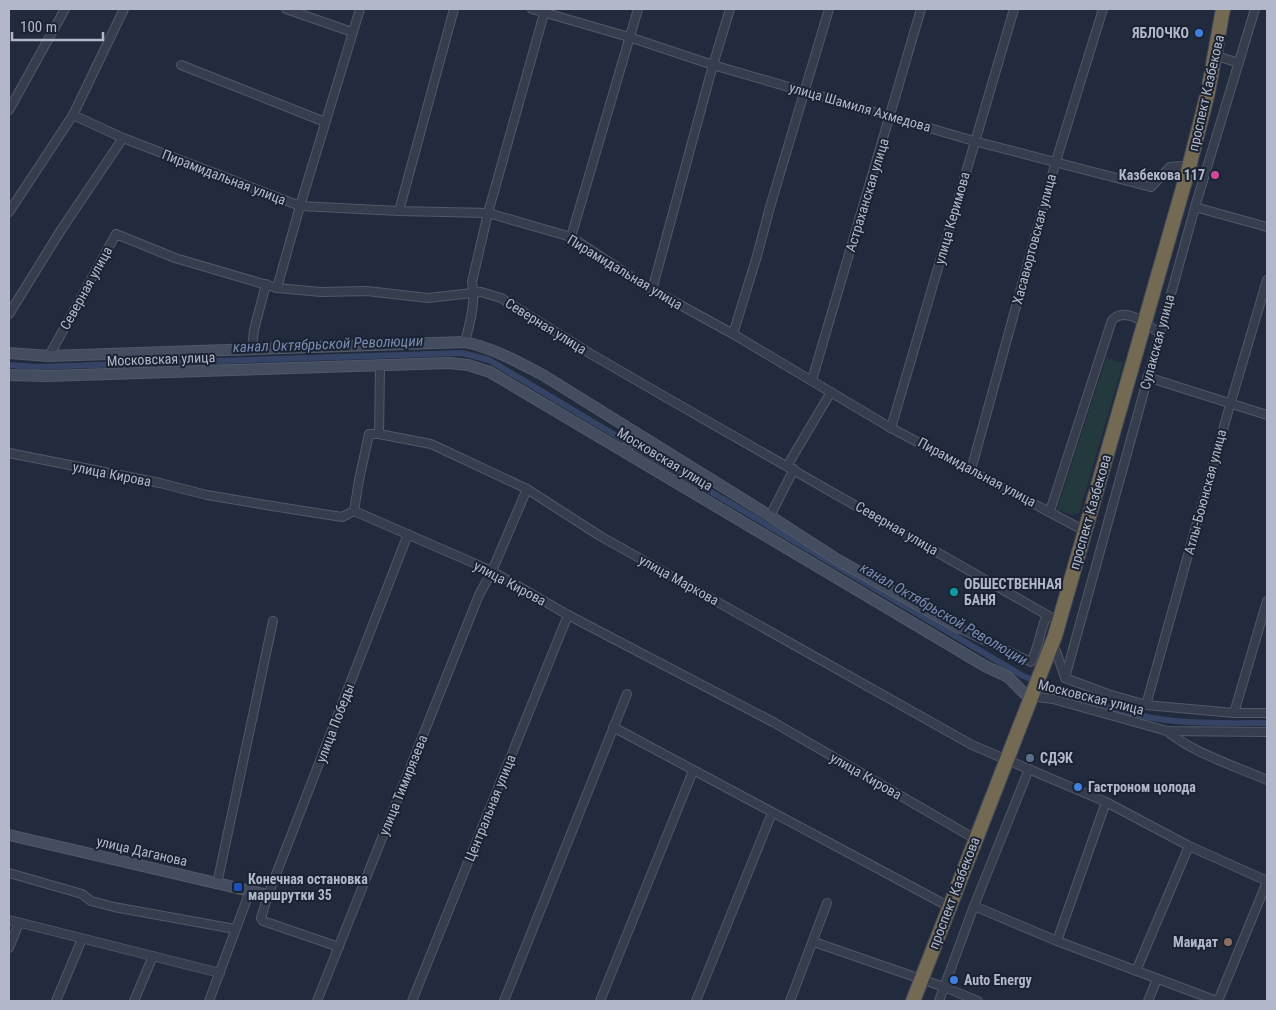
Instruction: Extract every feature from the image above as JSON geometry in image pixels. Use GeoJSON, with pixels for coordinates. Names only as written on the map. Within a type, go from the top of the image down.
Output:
{"type":"FeatureCollection","features":[{"type":"Feature","properties":{"kind":"highway","name":"проспект Казбекова"},"geometry":{"type":"LineString","coordinates":[[1142,321],[1160,242],[1183,166],[1202,92],[1218,9]]}},
{"type":"Feature","properties":{"kind":"highway","name":"проспект Казбекова"},"geometry":{"type":"LineString","coordinates":[[908,1001],[919,979],[1048,647],[1142,321],[1189,167],[1208,92],[1223,9]]}},
{"type":"Feature","properties":{"kind":"highway","name":"проспект Казбекова"},"geometry":{"type":"LineString","coordinates":[[1048,647],[1051,617],[1083,529]]}},
{"type":"Feature","properties":{"kind":"highway","name":"проспект Казбекова"},"geometry":{"type":"LineString","coordinates":[[913,1001],[944,904],[970,836],[1004,759]]}},
{"type":"Feature","properties":{"kind":"main road","name":"Московская улица"},"geometry":{"type":"LineString","coordinates":[[9,353],[49,356],[465,342],[476,344],[507,356],[543,375],[838,560],[958,628]]}},
{"type":"Feature","properties":{"kind":"main road","name":"Московская улица"},"geometry":{"type":"LineString","coordinates":[[9,375],[57,376],[449,363],[479,368],[490,372],[625,451],[1030,691]]}},
{"type":"Feature","properties":{"kind":"main road"},"geometry":{"type":"LineString","coordinates":[[625,451],[636,433]]}},
{"type":"Feature","properties":{"kind":"main road","name":"улица Даганова"},"geometry":{"type":"LineString","coordinates":[[9,836],[268,896]]}},
{"type":"Feature","properties":{"kind":"street"},"geometry":{"type":"LineString","coordinates":[[9,110],[65,9]]}},
{"type":"Feature","properties":{"kind":"street"},"geometry":{"type":"LineString","coordinates":[[9,212],[73,115],[124,9]]}},
{"type":"Feature","properties":{"kind":"street"},"geometry":{"type":"LineString","coordinates":[[286,9],[352,32]]}},
{"type":"Feature","properties":{"kind":"street"},"geometry":{"type":"LineString","coordinates":[[277,288],[360,9]]}},
{"type":"Feature","properties":{"kind":"street"},"geometry":{"type":"LineString","coordinates":[[400,212],[454,9]]}},
{"type":"Feature","properties":{"kind":"street","name":"улица Шамиля Ахмедова"},"geometry":{"type":"LineString","coordinates":[[532,9],[545,11],[630,37],[713,65],[891,115],[974,141],[1151,187],[1170,167],[1183,166]]}},
{"type":"Feature","properties":{"kind":"street"},"geometry":{"type":"LineString","coordinates":[[571,237],[638,9]]}},
{"type":"Feature","properties":{"kind":"street"},"geometry":{"type":"LineString","coordinates":[[652,290],[730,9]]}},
{"type":"Feature","properties":{"kind":"street"},"geometry":{"type":"LineString","coordinates":[[733,334],[829,9]]}},
{"type":"Feature","properties":{"kind":"street","name":"Астраханская улица"},"geometry":{"type":"LineString","coordinates":[[812,380],[921,9]]}},
{"type":"Feature","properties":{"kind":"street","name":"улица Керимова"},"geometry":{"type":"LineString","coordinates":[[892,428],[974,141],[1014,9]]}},
{"type":"Feature","properties":{"kind":"street","name":"Хасавюртовская улица"},"geometry":{"type":"LineString","coordinates":[[971,470],[1056,161],[1103,9]]}},
{"type":"Feature","properties":{"kind":"street","name":"Сулакская улица"},"geometry":{"type":"LineString","coordinates":[[1065,678],[1159,333],[1255,9]]}},
{"type":"Feature","properties":{"kind":"street"},"geometry":{"type":"LineString","coordinates":[[465,342],[474,306],[472,282],[488,213],[545,11]]}},
{"type":"Feature","properties":{"kind":"street"},"geometry":{"type":"LineString","coordinates":[[1220,57],[1239,63]]}},
{"type":"Feature","properties":{"kind":"street"},"geometry":{"type":"LineString","coordinates":[[181,65],[325,122]]}},
{"type":"Feature","properties":{"kind":"street","name":"Пирамидальная улица"},"geometry":{"type":"LineString","coordinates":[[73,115],[123,138],[300,206],[400,212],[488,213],[571,237],[652,290],[733,334],[892,428],[1083,529]]}},
{"type":"Feature","properties":{"kind":"street"},"geometry":{"type":"LineString","coordinates":[[9,314],[61,230],[123,138]]}},
{"type":"Feature","properties":{"kind":"street"},"geometry":{"type":"LineString","coordinates":[[1195,207],[1267,228]]}},
{"type":"Feature","properties":{"kind":"street","name":"Северная улица"},"geometry":{"type":"LineString","coordinates":[[49,356],[116,234],[175,258],[277,288],[321,292],[367,291],[428,298],[481,292],[501,298],[641,383],[1051,617]]}},
{"type":"Feature","properties":{"kind":"street","name":"Атлы-Боюнская улица"},"geometry":{"type":"LineString","coordinates":[[1146,705],[1267,280]]}},
{"type":"Feature","properties":{"kind":"street"},"geometry":{"type":"LineString","coordinates":[[252,350],[254,330],[266,284]]}},
{"type":"Feature","properties":{"kind":"street"},"geometry":{"type":"LineString","coordinates":[[1050,511],[1112,320],[1116,316],[1124,315],[1142,321],[1159,333]]}},
{"type":"Feature","properties":{"kind":"street"},"geometry":{"type":"LineString","coordinates":[[354,511],[369,434],[379,434],[380,366]]}},
{"type":"Feature","properties":{"kind":"street"},"geometry":{"type":"LineString","coordinates":[[1147,377],[1267,416]]}},
{"type":"Feature","properties":{"kind":"street"},"geometry":{"type":"LineString","coordinates":[[770,516],[790,468],[831,392]]}},
{"type":"Feature","properties":{"kind":"street","name":"улица Маркова"},"geometry":{"type":"LineString","coordinates":[[379,434],[431,444],[527,489],[600,536],[972,745],[1106,802],[1189,846],[1267,881]]}},
{"type":"Feature","properties":{"kind":"street","name":"улица Кирова"},"geometry":{"type":"LineString","coordinates":[[9,452],[244,502],[342,517],[354,511],[492,571],[568,614],[773,722],[970,836]]}},
{"type":"Feature","properties":{"kind":"street","name":"улица Тимирязева"},"geometry":{"type":"LineString","coordinates":[[317,1001],[479,595],[492,571],[527,489]]}},
{"type":"Feature","properties":{"kind":"street","name":"улица Победы"},"geometry":{"type":"LineString","coordinates":[[339,947],[263,921],[261,918],[408,534]]}},
{"type":"Feature","properties":{"kind":"street"},"geometry":{"type":"LineString","coordinates":[[1234,713],[1267,601]]}},
{"type":"Feature","properties":{"kind":"street","name":"Центральная улица"},"geometry":{"type":"LineString","coordinates":[[412,1001],[568,614]]}},
{"type":"Feature","properties":{"kind":"street","name":"Московская улица"},"geometry":{"type":"LineString","coordinates":[[958,628],[1031,662],[1042,627],[1051,617]]}},
{"type":"Feature","properties":{"kind":"street"},"geometry":{"type":"LineString","coordinates":[[217,883],[273,621]]}},
{"type":"Feature","properties":{"kind":"street"},"geometry":{"type":"LineString","coordinates":[[1048,647],[1056,651],[1065,678],[1108,694],[1146,705],[1234,713],[1267,713]]}},
{"type":"Feature","properties":{"kind":"street","name":"Московская улица"},"geometry":{"type":"LineString","coordinates":[[1030,691],[1167,731],[1267,732]]}},
{"type":"Feature","properties":{"kind":"street"},"geometry":{"type":"LineString","coordinates":[[504,1001],[627,694]]}},
{"type":"Feature","properties":{"kind":"street"},"geometry":{"type":"LineString","coordinates":[[613,727],[944,904]]}},
{"type":"Feature","properties":{"kind":"street"},"geometry":{"type":"LineString","coordinates":[[1167,731],[1174,737],[1203,752],[1267,780]]}},
{"type":"Feature","properties":{"kind":"street"},"geometry":{"type":"LineString","coordinates":[[939,1001],[974,906],[1029,769]]}},
{"type":"Feature","properties":{"kind":"street"},"geometry":{"type":"LineString","coordinates":[[600,1001],[693,770]]}},
{"type":"Feature","properties":{"kind":"street"},"geometry":{"type":"LineString","coordinates":[[1057,941],[1106,802]]}},
{"type":"Feature","properties":{"kind":"street"},"geometry":{"type":"LineString","coordinates":[[696,1001],[772,813]]}},
{"type":"Feature","properties":{"kind":"street"},"geometry":{"type":"LineString","coordinates":[[1136,971],[1189,846]]}},
{"type":"Feature","properties":{"kind":"street"},"geometry":{"type":"LineString","coordinates":[[9,873],[82,894],[91,901],[114,908],[235,929]]}},
{"type":"Feature","properties":{"kind":"street"},"geometry":{"type":"LineString","coordinates":[[974,906],[1057,941],[1218,1001],[1267,881]]}},
{"type":"Feature","properties":{"kind":"street"},"geometry":{"type":"LineString","coordinates":[[209,1001],[250,891]]}},
{"type":"Feature","properties":{"kind":"street"},"geometry":{"type":"LineString","coordinates":[[790,1001],[814,942],[827,902]]}},
{"type":"Feature","properties":{"kind":"street"},"geometry":{"type":"LineString","coordinates":[[9,920],[220,973]]}},
{"type":"Feature","properties":{"kind":"street"},"geometry":{"type":"LineString","coordinates":[[9,948],[19,923]]}},
{"type":"Feature","properties":{"kind":"street"},"geometry":{"type":"LineString","coordinates":[[56,1001],[82,939]]}},
{"type":"Feature","properties":{"kind":"street"},"geometry":{"type":"LineString","coordinates":[[814,942],[944,987],[978,1001]]}},
{"type":"Feature","properties":{"kind":"street"},"geometry":{"type":"LineString","coordinates":[[134,1001],[153,956]]}},
{"type":"Feature","properties":{"kind":"street"},"geometry":{"type":"LineString","coordinates":[[1148,1001],[1157,979]]}},
{"type":"Feature","properties":{"kind":"green space"},"geometry":{"type":"Polygon","coordinates":[[[1106,358],[1123,363],[1079,513],[1073,515],[1057,510],[1106,358]]]}},
{"type":"Feature","properties":{"kind":"waterway","name":"канал Октябрьской Революции"},"geometry":{"type":"LineString","coordinates":[[9,365],[36,367],[462,353],[489,360],[625,441]]}},
{"type":"Feature","properties":{"kind":"waterway","name":"канал Октябрьской Революции"},"geometry":{"type":"LineString","coordinates":[[635,447],[1023,676],[1095,703],[1124,712],[1154,718],[1202,723],[1267,723]]}},
{"type":"Feature","properties":{"kind":"place","name":"ЯБЛОЧКО"},"geometry":{"type":"Point","coordinates":[1199,33]}},
{"type":"Feature","properties":{"kind":"place","name":"Казбекова 117"},"geometry":{"type":"Point","coordinates":[1215,175]}},
{"type":"Feature","properties":{"kind":"place","name":"ОБШЕСТВЕННАЯ БАНЯ"},"geometry":{"type":"Point","coordinates":[954,592]}},
{"type":"Feature","properties":{"kind":"place","name":"СДЭК"},"geometry":{"type":"Point","coordinates":[1030,758]}},
{"type":"Feature","properties":{"kind":"place","name":"Гастроном цолода"},"geometry":{"type":"Point","coordinates":[1078,787]}},
{"type":"Feature","properties":{"kind":"place","name":"Конечная остановка маршрутки 35"},"geometry":{"type":"Point","coordinates":[238,887]}},
{"type":"Feature","properties":{"kind":"place","name":"Маидат"},"geometry":{"type":"Point","coordinates":[1228,942]}},
{"type":"Feature","properties":{"kind":"place","name":"Auto Energy"},"geometry":{"type":"Point","coordinates":[954,980]}}]}
